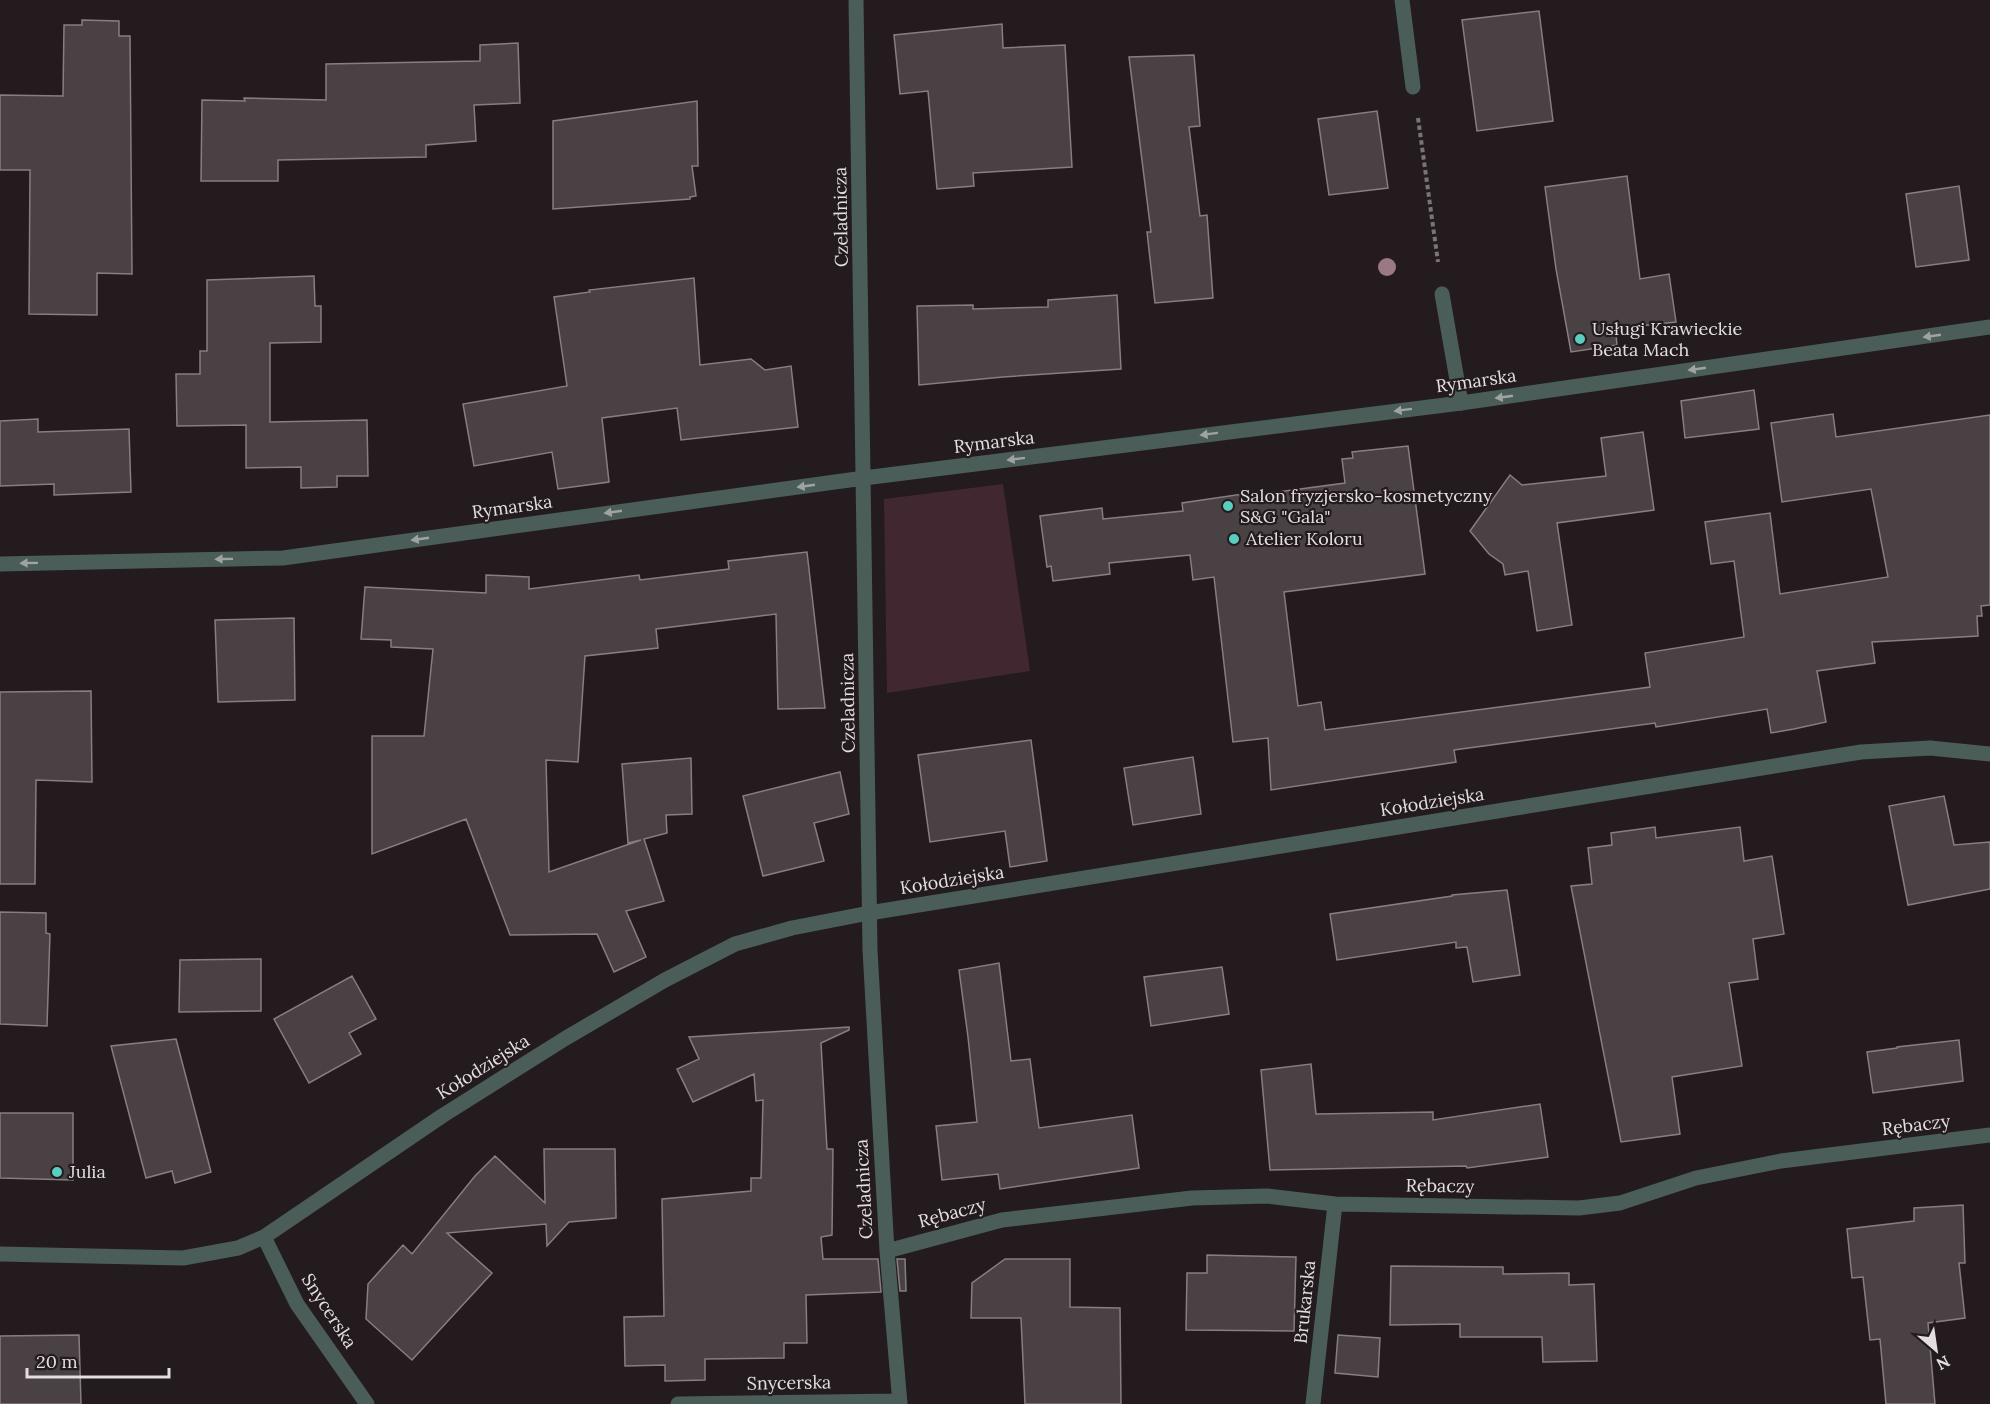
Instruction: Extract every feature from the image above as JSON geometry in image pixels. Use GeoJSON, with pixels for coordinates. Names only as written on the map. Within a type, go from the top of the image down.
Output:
{"type":"FeatureCollection","features":[{"type":"Feature","properties":{"kind":"street","name":"Czeladnicza"},"geometry":{"type":"LineString","coordinates":[[856,0],[870,950],[888,1251],[900,1402]]}},
{"type":"Feature","properties":{"kind":"street"},"geometry":{"type":"LineString","coordinates":[[1402,0],[1413,87]]}},
{"type":"Feature","properties":{"kind":"street"},"geometry":{"type":"LineString","coordinates":[[1442,294],[1461,403]]}},
{"type":"Feature","properties":{"kind":"street","name":"Rymarska"},"geometry":{"type":"LineString","coordinates":[[0,564],[283,558],[864,478],[1461,403],[1990,327]]}},
{"type":"Feature","properties":{"kind":"street","name":"Kołodziejska"},"geometry":{"type":"LineString","coordinates":[[0,1254],[183,1258],[238,1248],[264,1237],[442,1116],[566,1038],[666,980],[735,944],[792,928],[869,913],[1861,752],[1930,748],[1990,754]]}},
{"type":"Feature","properties":{"kind":"street","name":"Rębaczy"},"geometry":{"type":"LineString","coordinates":[[888,1251],[1002,1220],[1192,1198],[1267,1196],[1335,1204],[1579,1208],[1620,1203],[1696,1178],[1781,1161],[1990,1135]]}},
{"type":"Feature","properties":{"kind":"street","name":"Brukarska"},"geometry":{"type":"LineString","coordinates":[[1314,1404],[1335,1204]]}},
{"type":"Feature","properties":{"kind":"street","name":"Snycerska"},"geometry":{"type":"LineString","coordinates":[[264,1237],[297,1304],[367,1404]]}},
{"type":"Feature","properties":{"kind":"street","name":"Snycerska"},"geometry":{"type":"LineString","coordinates":[[678,1404],[900,1402]]}},
{"type":"Feature","properties":{"kind":"path"},"geometry":{"type":"LineString","coordinates":[[1413,87],[1442,294]]}},
{"type":"Feature","properties":{"kind":"shaded area"},"geometry":{"type":"Polygon","coordinates":[[[1003,484],[1030,671],[887,693],[884,499],[1003,484]]]}},
{"type":"Feature","properties":{"kind":"building"},"geometry":{"type":"Polygon","coordinates":[[[1539,11],[1553,121],[1477,131],[1462,20],[1539,11]]]}},
{"type":"Feature","properties":{"kind":"building"},"geometry":{"type":"Polygon","coordinates":[[[82,20],[119,21],[119,36],[130,36],[132,274],[97,273],[97,315],[29,314],[30,170],[0,170],[0,95],[63,96],[64,25],[82,25],[82,20]]]}},
{"type":"Feature","properties":{"kind":"building"},"geometry":{"type":"Polygon","coordinates":[[[1002,24],[1003,48],[1065,45],[1072,167],[973,173],[974,186],[937,189],[928,91],[900,94],[894,35],[1002,24]]]}},
{"type":"Feature","properties":{"kind":"building"},"geometry":{"type":"Polygon","coordinates":[[[518,43],[520,103],[474,105],[476,141],[426,145],[426,157],[278,160],[278,181],[201,181],[202,100],[245,101],[244,98],[326,100],[326,64],[480,61],[480,45],[518,43]]]}},
{"type":"Feature","properties":{"kind":"building"},"geometry":{"type":"Polygon","coordinates":[[[1194,55],[1200,126],[1189,127],[1200,216],[1207,215],[1213,298],[1155,303],[1147,232],[1151,232],[1129,57],[1194,55]]]}},
{"type":"Feature","properties":{"kind":"building"},"geometry":{"type":"Polygon","coordinates":[[[697,101],[698,166],[692,166],[696,196],[690,199],[553,209],[553,121],[697,101]]]}},
{"type":"Feature","properties":{"kind":"building"},"geometry":{"type":"Polygon","coordinates":[[[1377,111],[1388,188],[1329,195],[1318,119],[1377,111]]]}},
{"type":"Feature","properties":{"kind":"building"},"geometry":{"type":"Polygon","coordinates":[[[1627,176],[1640,279],[1669,274],[1676,322],[1640,326],[1641,331],[1616,335],[1617,345],[1571,352],[1556,269],[1545,187],[1627,176]]]}},
{"type":"Feature","properties":{"kind":"building"},"geometry":{"type":"Polygon","coordinates":[[[1959,186],[1969,260],[1916,267],[1906,194],[1959,186]]]}},
{"type":"Feature","properties":{"kind":"building"},"geometry":{"type":"Polygon","coordinates":[[[314,276],[315,306],[321,306],[321,342],[270,343],[270,422],[367,420],[368,476],[337,476],[337,487],[301,488],[301,467],[246,468],[246,425],[177,426],[176,374],[200,374],[200,351],[207,351],[207,280],[314,276]]]}},
{"type":"Feature","properties":{"kind":"building"},"geometry":{"type":"Polygon","coordinates":[[[694,278],[700,365],[751,359],[765,370],[791,366],[798,427],[681,440],[677,408],[602,418],[609,482],[558,489],[552,452],[474,466],[463,404],[567,386],[554,297],[590,292],[589,290],[694,278]]]}},
{"type":"Feature","properties":{"kind":"building"},"geometry":{"type":"Polygon","coordinates":[[[1117,295],[1121,369],[919,385],[917,306],[973,305],[973,309],[1048,307],[1048,300],[1117,295]]]}},
{"type":"Feature","properties":{"kind":"building"},"geometry":{"type":"Polygon","coordinates":[[[1754,390],[1759,429],[1685,438],[1681,401],[1754,390]]]}},
{"type":"Feature","properties":{"kind":"building"},"geometry":{"type":"Polygon","coordinates":[[[1833,414],[1836,437],[1990,415],[1990,605],[1981,606],[1982,616],[1977,616],[1978,636],[1872,642],[1875,663],[1817,671],[1826,722],[1794,729],[1771,733],[1767,709],[1656,727],[1655,723],[1454,750],[1456,762],[1271,790],[1268,738],[1233,742],[1214,577],[1193,580],[1190,555],[1109,563],[1110,574],[1053,581],[1051,566],[1047,567],[1040,516],[1102,508],[1103,519],[1183,511],[1182,503],[1263,491],[1263,494],[1345,483],[1342,459],[1353,458],[1352,452],[1408,446],[1425,574],[1284,592],[1298,706],[1321,702],[1325,730],[1650,687],[1645,653],[1744,637],[1734,561],[1711,564],[1705,522],[1770,513],[1780,594],[1888,577],[1871,489],[1782,502],[1771,423],[1833,414]]]}},
{"type":"Feature","properties":{"kind":"building"},"geometry":{"type":"Polygon","coordinates":[[[38,419],[38,432],[129,429],[131,492],[54,495],[54,484],[0,486],[0,421],[38,419]]]}},
{"type":"Feature","properties":{"kind":"building"},"geometry":{"type":"Polygon","coordinates":[[[1643,432],[1654,510],[1557,523],[1572,625],[1537,631],[1528,571],[1505,575],[1503,564],[1489,554],[1470,531],[1510,475],[1522,485],[1606,476],[1601,438],[1643,432]]]}},
{"type":"Feature","properties":{"kind":"building"},"geometry":{"type":"Polygon","coordinates":[[[807,552],[825,708],[778,709],[776,614],[656,629],[658,648],[585,656],[578,762],[546,760],[549,872],[641,840],[628,843],[622,764],[691,758],[692,814],[666,815],[667,833],[644,839],[664,901],[626,911],[646,957],[614,972],[597,934],[510,935],[466,819],[372,854],[372,736],[424,736],[433,649],[391,647],[391,640],[361,639],[365,587],[486,593],[486,575],[529,577],[529,589],[639,575],[640,580],[729,569],[728,561],[807,552]]]}},
{"type":"Feature","properties":{"kind":"building"},"geometry":{"type":"Polygon","coordinates":[[[294,618],[295,700],[218,702],[215,620],[294,618]]]}},
{"type":"Feature","properties":{"kind":"building"},"geometry":{"type":"Polygon","coordinates":[[[91,691],[92,782],[36,780],[35,884],[0,884],[0,692],[91,691]]]}},
{"type":"Feature","properties":{"kind":"building"},"geometry":{"type":"Polygon","coordinates":[[[1031,740],[1047,861],[1010,867],[1005,831],[930,842],[918,755],[1031,740]]]}},
{"type":"Feature","properties":{"kind":"building"},"geometry":{"type":"Polygon","coordinates":[[[1193,757],[1201,814],[1133,825],[1124,768],[1193,757]]]}},
{"type":"Feature","properties":{"kind":"building"},"geometry":{"type":"Polygon","coordinates":[[[840,772],[849,814],[814,823],[824,861],[763,876],[743,796],[840,772]]]}},
{"type":"Feature","properties":{"kind":"building"},"geometry":{"type":"Polygon","coordinates":[[[1944,796],[1954,845],[1990,842],[1990,889],[1908,905],[1889,806],[1944,796]]]}},
{"type":"Feature","properties":{"kind":"building"},"geometry":{"type":"Polygon","coordinates":[[[1655,827],[1656,838],[1740,827],[1744,861],[1772,856],[1784,934],[1753,939],[1758,979],[1729,983],[1742,1066],[1672,1077],[1680,1134],[1621,1142],[1571,886],[1592,884],[1588,848],[1612,845],[1611,833],[1655,827]]]}},
{"type":"Feature","properties":{"kind":"building"},"geometry":{"type":"Polygon","coordinates":[[[1507,890],[1520,975],[1473,982],[1467,947],[1456,948],[1456,942],[1337,960],[1330,914],[1452,895],[1507,890]]]}},
{"type":"Feature","properties":{"kind":"building"},"geometry":{"type":"Polygon","coordinates":[[[0,912],[46,913],[46,933],[50,934],[47,1026],[0,1024],[0,912]]]}},
{"type":"Feature","properties":{"kind":"building"},"geometry":{"type":"Polygon","coordinates":[[[261,959],[261,1011],[179,1012],[180,960],[261,959]]]}},
{"type":"Feature","properties":{"kind":"building"},"geometry":{"type":"Polygon","coordinates":[[[999,963],[1011,1061],[1030,1059],[1039,1128],[1132,1115],[1139,1168],[1000,1189],[998,1174],[942,1180],[936,1126],[977,1122],[959,970],[999,963]]]}},
{"type":"Feature","properties":{"kind":"building"},"geometry":{"type":"Polygon","coordinates":[[[1222,967],[1229,1014],[1151,1026],[1144,977],[1222,967]]]}},
{"type":"Feature","properties":{"kind":"building"},"geometry":{"type":"Polygon","coordinates":[[[352,976],[376,1019],[349,1033],[361,1054],[309,1083],[274,1019],[352,976]]]}},
{"type":"Feature","properties":{"kind":"building"},"geometry":{"type":"Polygon","coordinates":[[[849,1027],[849,1030],[821,1043],[827,1149],[833,1149],[832,1235],[821,1237],[823,1259],[878,1259],[881,1292],[806,1295],[807,1343],[784,1343],[784,1358],[705,1359],[705,1380],[665,1381],[665,1365],[625,1366],[624,1317],[664,1316],[662,1199],[751,1191],[751,1178],[761,1178],[763,1100],[756,1101],[754,1074],[693,1102],[677,1069],[699,1059],[689,1037],[849,1027]]]}},
{"type":"Feature","properties":{"kind":"building"},"geometry":{"type":"Polygon","coordinates":[[[176,1039],[211,1172],[175,1183],[172,1171],[146,1178],[111,1046],[176,1039]]]}},
{"type":"Feature","properties":{"kind":"building"},"geometry":{"type":"Polygon","coordinates":[[[1959,1040],[1963,1081],[1873,1093],[1867,1052],[1959,1040]]]}},
{"type":"Feature","properties":{"kind":"building"},"geometry":{"type":"Polygon","coordinates":[[[1311,1064],[1316,1114],[1433,1112],[1433,1120],[1540,1104],[1548,1157],[1467,1168],[1466,1166],[1270,1170],[1261,1070],[1311,1064]]]}},
{"type":"Feature","properties":{"kind":"building"},"geometry":{"type":"Polygon","coordinates":[[[0,1113],[73,1113],[73,1180],[0,1178],[0,1113]]]}},
{"type":"Feature","properties":{"kind":"building"},"geometry":{"type":"Polygon","coordinates":[[[544,1149],[615,1149],[616,1218],[569,1222],[547,1246],[546,1224],[447,1233],[492,1273],[412,1360],[366,1319],[368,1284],[403,1245],[412,1254],[475,1176],[495,1156],[545,1203],[544,1149]]]}},
{"type":"Feature","properties":{"kind":"building"},"geometry":{"type":"Polygon","coordinates":[[[1963,1205],[1965,1263],[1959,1263],[1965,1318],[1928,1323],[1935,1404],[1886,1404],[1880,1339],[1870,1340],[1863,1277],[1852,1278],[1847,1229],[1914,1221],[1914,1208],[1963,1205]]]}},
{"type":"Feature","properties":{"kind":"building"},"geometry":{"type":"Polygon","coordinates":[[[1207,1255],[1296,1257],[1294,1331],[1186,1330],[1187,1273],[1207,1273],[1207,1255]]]}},
{"type":"Feature","properties":{"kind":"building"},"geometry":{"type":"Polygon","coordinates":[[[897,1259],[905,1259],[906,1291],[900,1291],[897,1259]]]}},
{"type":"Feature","properties":{"kind":"building"},"geometry":{"type":"Polygon","coordinates":[[[1005,1259],[1070,1259],[1070,1307],[1120,1308],[1121,1404],[1025,1404],[1021,1318],[971,1318],[972,1283],[1005,1259]]]}},
{"type":"Feature","properties":{"kind":"building"},"geometry":{"type":"Polygon","coordinates":[[[1391,1266],[1503,1267],[1503,1274],[1569,1273],[1569,1285],[1594,1284],[1597,1361],[1543,1362],[1542,1337],[1460,1337],[1460,1324],[1390,1325],[1391,1266]]]}},
{"type":"Feature","properties":{"kind":"building"},"geometry":{"type":"Polygon","coordinates":[[[79,1335],[81,1404],[0,1404],[0,1336],[79,1335]]]}},
{"type":"Feature","properties":{"kind":"building"},"geometry":{"type":"Polygon","coordinates":[[[1338,1335],[1380,1338],[1378,1377],[1335,1373],[1338,1335]]]}},
{"type":"Feature","properties":{"kind":"place","name":"Usługi Krawieckie Beata Mach"},"geometry":{"type":"Point","coordinates":[1580,339]}},
{"type":"Feature","properties":{"kind":"place","name":"Salon fryzjersko-kosmetyczny S&G \"Gala\""},"geometry":{"type":"Point","coordinates":[1228,506]}},
{"type":"Feature","properties":{"kind":"place","name":"Atelier Koloru"},"geometry":{"type":"Point","coordinates":[1234,539]}},
{"type":"Feature","properties":{"kind":"place","name":"Julia"},"geometry":{"type":"Point","coordinates":[57,1172]}}]}
